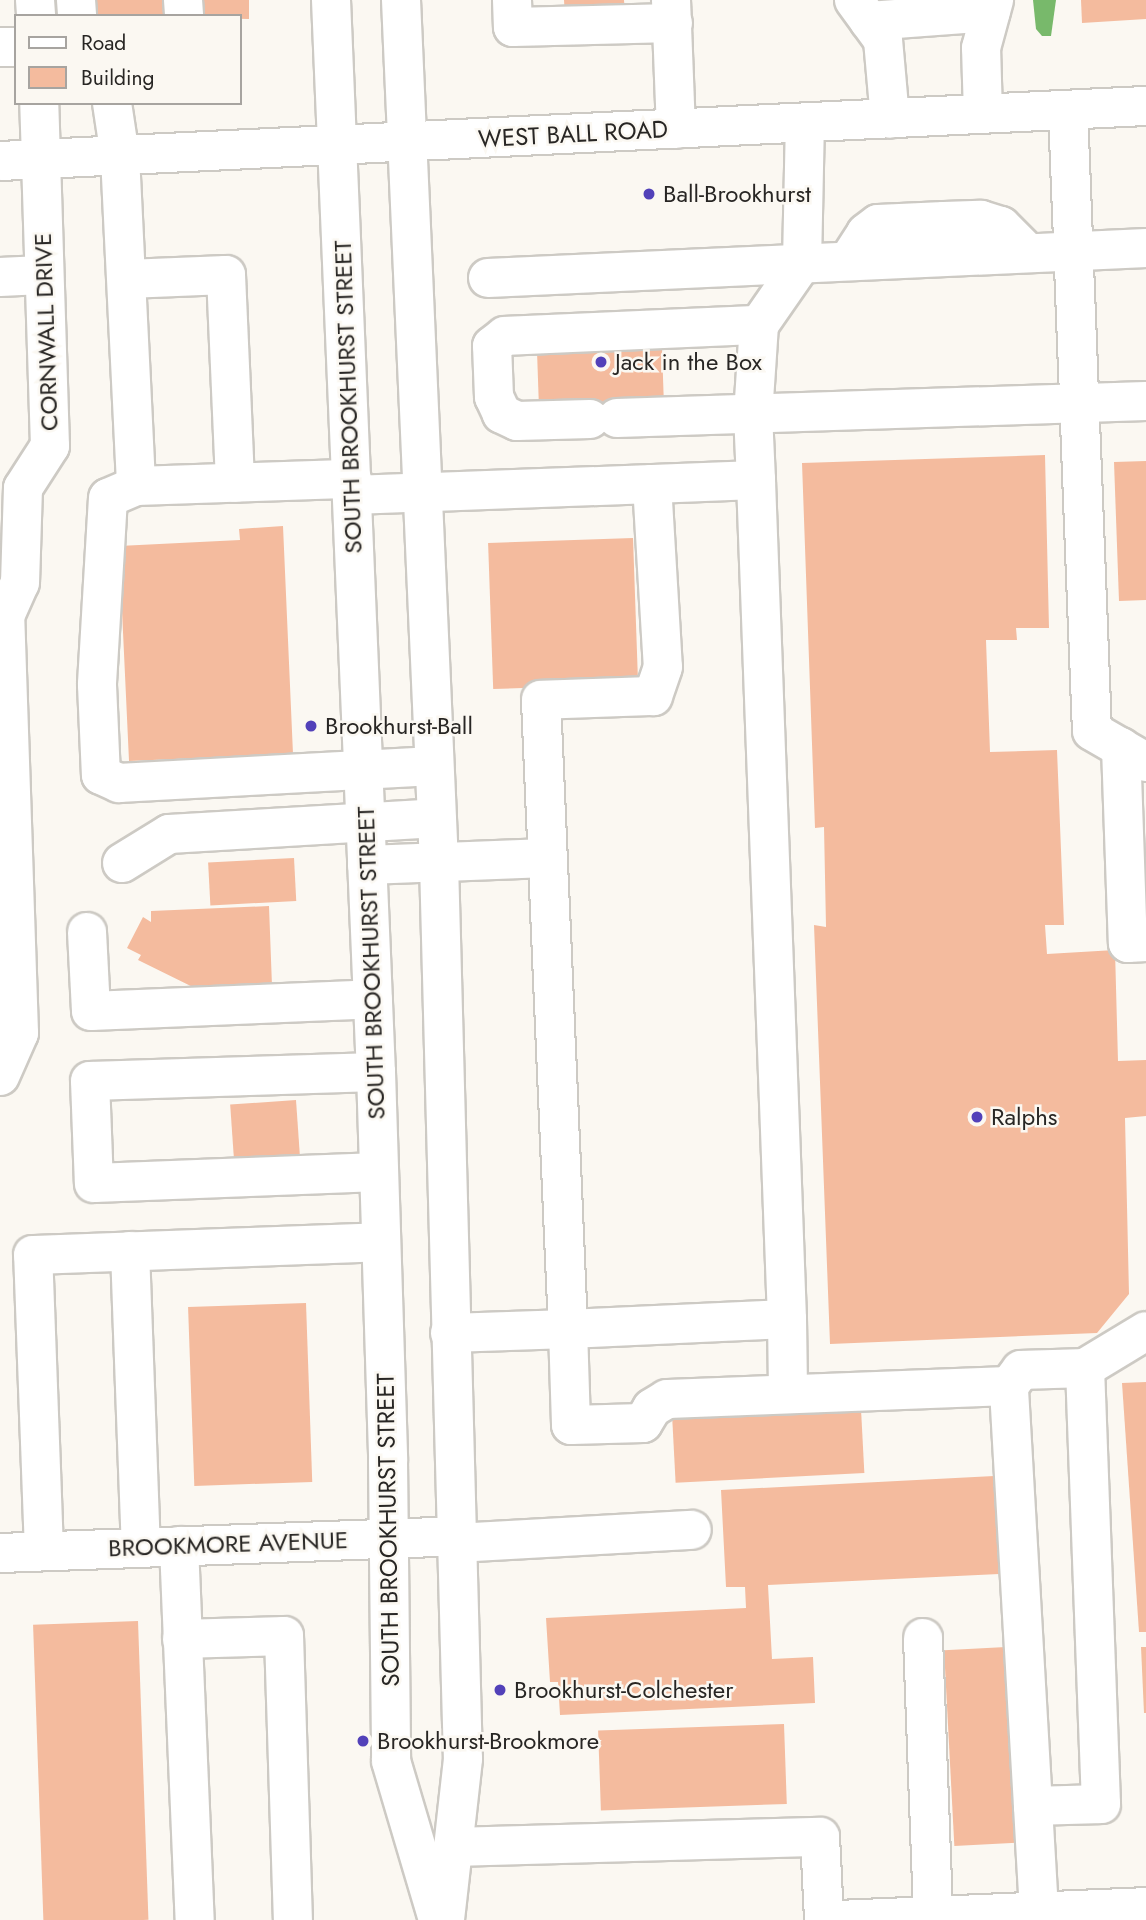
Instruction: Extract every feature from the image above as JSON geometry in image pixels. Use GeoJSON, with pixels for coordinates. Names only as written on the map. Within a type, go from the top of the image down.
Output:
{"type":"FeatureCollection","features":[{"type":"Feature","properties":{"kind":"main road","name":"SOUTH BROOKHURST STREET"},"geometry":{"type":"LineString","coordinates":[[331,0],[376,1072],[389,1538],[391,1761],[438,1920]]}},
{"type":"Feature","properties":{"kind":"main road"},"geometry":{"type":"LineString","coordinates":[[401,0],[439,863],[463,1759],[445,1920]]}},
{"type":"Feature","properties":{"kind":"main road"},"geometry":{"type":"LineString","coordinates":[[512,0],[513,27],[672,11],[676,129]]}},
{"type":"Feature","properties":{"kind":"main road"},"geometry":{"type":"LineString","coordinates":[[862,10],[992,6],[981,48],[982,114]]}},
{"type":"Feature","properties":{"kind":"main road"},"geometry":{"type":"LineString","coordinates":[[862,10],[883,40],[890,119]]}},
{"type":"Feature","properties":{"kind":"main road","name":"CORNWALL DRIVE"},"geometry":{"type":"LineString","coordinates":[[0,1076],[19,1033],[7,852],[5,616],[20,583],[23,488],[50,446],[42,275],[39,105]]}},
{"type":"Feature","properties":{"kind":"main road"},"geometry":{"type":"LineString","coordinates":[[112,105],[120,156],[136,486]]}},
{"type":"Feature","properties":{"kind":"main road","name":"WEST BALL ROAD"},"geometry":{"type":"LineString","coordinates":[[0,161],[1146,106]]}},
{"type":"Feature","properties":{"kind":"main road"},"geometry":{"type":"LineString","coordinates":[[1068,110],[1092,730],[1133,755],[1128,943],[1146,942]]}},
{"type":"Feature","properties":{"kind":"main road"},"geometry":{"type":"LineString","coordinates":[[788,1394],[753,415],[760,325],[802,263],[805,123]]}},
{"type":"Feature","properties":{"kind":"main road"},"geometry":{"type":"LineString","coordinates":[[488,278],[1146,248]]}},
{"type":"Feature","properties":{"kind":"main road"},"geometry":{"type":"LineString","coordinates":[[0,277],[42,275]]}},
{"type":"Feature","properties":{"kind":"main road"},"geometry":{"type":"LineString","coordinates":[[127,279],[226,275],[235,483]]}},
{"type":"Feature","properties":{"kind":"main road"},"geometry":{"type":"LineString","coordinates":[[760,325],[505,336],[492,346],[494,397],[502,414],[517,421],[753,415],[1078,400],[1146,401]]}},
{"type":"Feature","properties":{"kind":"main road"},"geometry":{"type":"LineString","coordinates":[[434,766],[364,772],[119,783],[101,775],[97,685],[108,498],[136,486],[235,483],[422,492],[756,480]]}},
{"type":"Feature","properties":{"kind":"main road"},"geometry":{"type":"LineString","coordinates":[[652,484],[663,667],[653,696],[541,700],[571,1425],[643,1423],[652,1408],[667,1399],[1009,1385]]}},
{"type":"Feature","properties":{"kind":"main road"},"geometry":{"type":"LineString","coordinates":[[122,863],[169,834],[437,818]]}},
{"type":"Feature","properties":{"kind":"main road"},"geometry":{"type":"LineString","coordinates":[[368,865],[547,858]]}},
{"type":"Feature","properties":{"kind":"main road"},"geometry":{"type":"LineString","coordinates":[[87,932],[91,1011],[373,999]]}},
{"type":"Feature","properties":{"kind":"main road"},"geometry":{"type":"LineString","coordinates":[[376,1072],[90,1081],[94,1183],[379,1172]]}},
{"type":"Feature","properties":{"kind":"main road"},"geometry":{"type":"LineString","coordinates":[[44,1551],[33,1255],[381,1242]]}},
{"type":"Feature","properties":{"kind":"main road"},"geometry":{"type":"LineString","coordinates":[[130,1251],[141,1547]]}},
{"type":"Feature","properties":{"kind":"main road"},"geometry":{"type":"LineString","coordinates":[[450,1333],[787,1319]]}},
{"type":"Feature","properties":{"kind":"main road"},"geometry":{"type":"LineString","coordinates":[[1059,1914],[1033,1806],[1009,1385],[1021,1370],[1085,1368],[1146,1331]]}},
{"type":"Feature","properties":{"kind":"main road"},"geometry":{"type":"LineString","coordinates":[[1033,1806],[1101,1804],[1085,1368]]}},
{"type":"Feature","properties":{"kind":"main road","name":"BROOKMORE AVENUE"},"geometry":{"type":"LineString","coordinates":[[0,1553],[692,1530]]}},
{"type":"Feature","properties":{"kind":"main road"},"geometry":{"type":"LineString","coordinates":[[179,1546],[195,1920]]}},
{"type":"Feature","properties":{"kind":"main road"},"geometry":{"type":"LineString","coordinates":[[182,1639],[284,1636],[293,1920]]}},
{"type":"Feature","properties":{"kind":"main road"},"geometry":{"type":"LineString","coordinates":[[923,1638],[933,1916]]}},
{"type":"Feature","properties":{"kind":"main road"},"geometry":{"type":"LineString","coordinates":[[454,1847],[820,1837],[824,1920]]}},
{"type":"Feature","properties":{"kind":"main road"},"geometry":{"type":"LineString","coordinates":[[838,1920],[1059,1914],[1146,1907]]}},
{"type":"Feature","properties":{"kind":"shaded area"},"geometry":{"type":"Polygon","coordinates":[[[1033,0],[1056,0],[1051,36],[1042,36],[1036,29],[1033,0]]]}},
{"type":"Feature","properties":{"kind":"building"},"geometry":{"type":"Polygon","coordinates":[[[86,0],[249,0],[249,19],[242,19],[242,14],[87,14],[86,0]]]}},
{"type":"Feature","properties":{"kind":"building"},"geometry":{"type":"Polygon","coordinates":[[[564,0],[624,0],[625,13],[565,15],[564,0]]]}},
{"type":"Feature","properties":{"kind":"building"},"geometry":{"type":"Polygon","coordinates":[[[1081,0],[1146,0],[1146,19],[1082,23],[1081,0]]]}},
{"type":"Feature","properties":{"kind":"building"},"geometry":{"type":"Polygon","coordinates":[[[662,349],[664,405],[539,409],[537,353],[662,349]]]}},
{"type":"Feature","properties":{"kind":"building"},"geometry":{"type":"Polygon","coordinates":[[[1045,455],[1049,628],[1016,628],[1017,640],[986,640],[990,752],[1057,750],[1064,925],[1045,925],[1047,954],[1115,950],[1118,1061],[1146,1060],[1146,1116],[1125,1118],[1129,1294],[1097,1333],[830,1344],[814,925],[826,927],[824,827],[815,828],[802,463],[1045,455]]]}},
{"type":"Feature","properties":{"kind":"building"},"geometry":{"type":"Polygon","coordinates":[[[1146,461],[1146,600],[1119,601],[1114,462],[1146,461]]]}},
{"type":"Feature","properties":{"kind":"building"},"geometry":{"type":"Polygon","coordinates":[[[283,526],[293,754],[129,761],[119,546],[240,540],[239,529],[283,526]]]}},
{"type":"Feature","properties":{"kind":"building"},"geometry":{"type":"Polygon","coordinates":[[[633,538],[638,684],[493,689],[488,543],[633,538]]]}},
{"type":"Feature","properties":{"kind":"building"},"geometry":{"type":"Polygon","coordinates":[[[294,858],[296,901],[210,905],[208,863],[294,858]]]}},
{"type":"Feature","properties":{"kind":"building"},"geometry":{"type":"Polygon","coordinates":[[[269,906],[272,986],[209,995],[138,960],[141,955],[127,948],[143,917],[151,922],[151,911],[269,906]]]}},
{"type":"Feature","properties":{"kind":"building"},"geometry":{"type":"Polygon","coordinates":[[[296,1100],[300,1158],[234,1162],[230,1105],[296,1100]]]}},
{"type":"Feature","properties":{"kind":"building"},"geometry":{"type":"Polygon","coordinates":[[[306,1303],[312,1482],[194,1486],[188,1307],[306,1303]]]}},
{"type":"Feature","properties":{"kind":"building"},"geometry":{"type":"Polygon","coordinates":[[[1146,1382],[1146,1632],[1139,1632],[1122,1383],[1146,1382]]]}},
{"type":"Feature","properties":{"kind":"building"},"geometry":{"type":"Polygon","coordinates":[[[861,1409],[864,1473],[676,1483],[672,1419],[861,1409]]]}},
{"type":"Feature","properties":{"kind":"building"},"geometry":{"type":"Polygon","coordinates":[[[994,1476],[999,1574],[768,1585],[772,1659],[813,1657],[815,1703],[560,1715],[558,1682],[550,1682],[546,1618],[746,1608],[745,1587],[726,1587],[721,1490],[994,1476]]]}},
{"type":"Feature","properties":{"kind":"building"},"geometry":{"type":"Polygon","coordinates":[[[138,1621],[148,1920],[43,1920],[33,1625],[138,1621]]]}},
{"type":"Feature","properties":{"kind":"building"},"geometry":{"type":"Polygon","coordinates":[[[1006,1647],[1016,1843],[954,1846],[944,1650],[1006,1647]]]}},
{"type":"Feature","properties":{"kind":"building"},"geometry":{"type":"Polygon","coordinates":[[[1141,1647],[1146,1647],[1146,1713],[1144,1713],[1141,1647]]]}},
{"type":"Feature","properties":{"kind":"building"},"geometry":{"type":"Polygon","coordinates":[[[784,1724],[787,1804],[601,1810],[598,1730],[784,1724]]]}},
{"type":"Feature","properties":{"kind":"place","name":"Ball-Brookhurst"},"geometry":{"type":"Point","coordinates":[649,194]}},
{"type":"Feature","properties":{"kind":"place","name":"Jack in the Box"},"geometry":{"type":"Point","coordinates":[601,362]}},
{"type":"Feature","properties":{"kind":"place","name":"Brookhurst-Ball"},"geometry":{"type":"Point","coordinates":[311,726]}},
{"type":"Feature","properties":{"kind":"place","name":"Ralphs"},"geometry":{"type":"Point","coordinates":[977,1117]}},
{"type":"Feature","properties":{"kind":"place","name":"Brookhurst-Colchester"},"geometry":{"type":"Point","coordinates":[500,1690]}},
{"type":"Feature","properties":{"kind":"place","name":"Brookhurst-Brookmore"},"geometry":{"type":"Point","coordinates":[363,1741]}}]}
